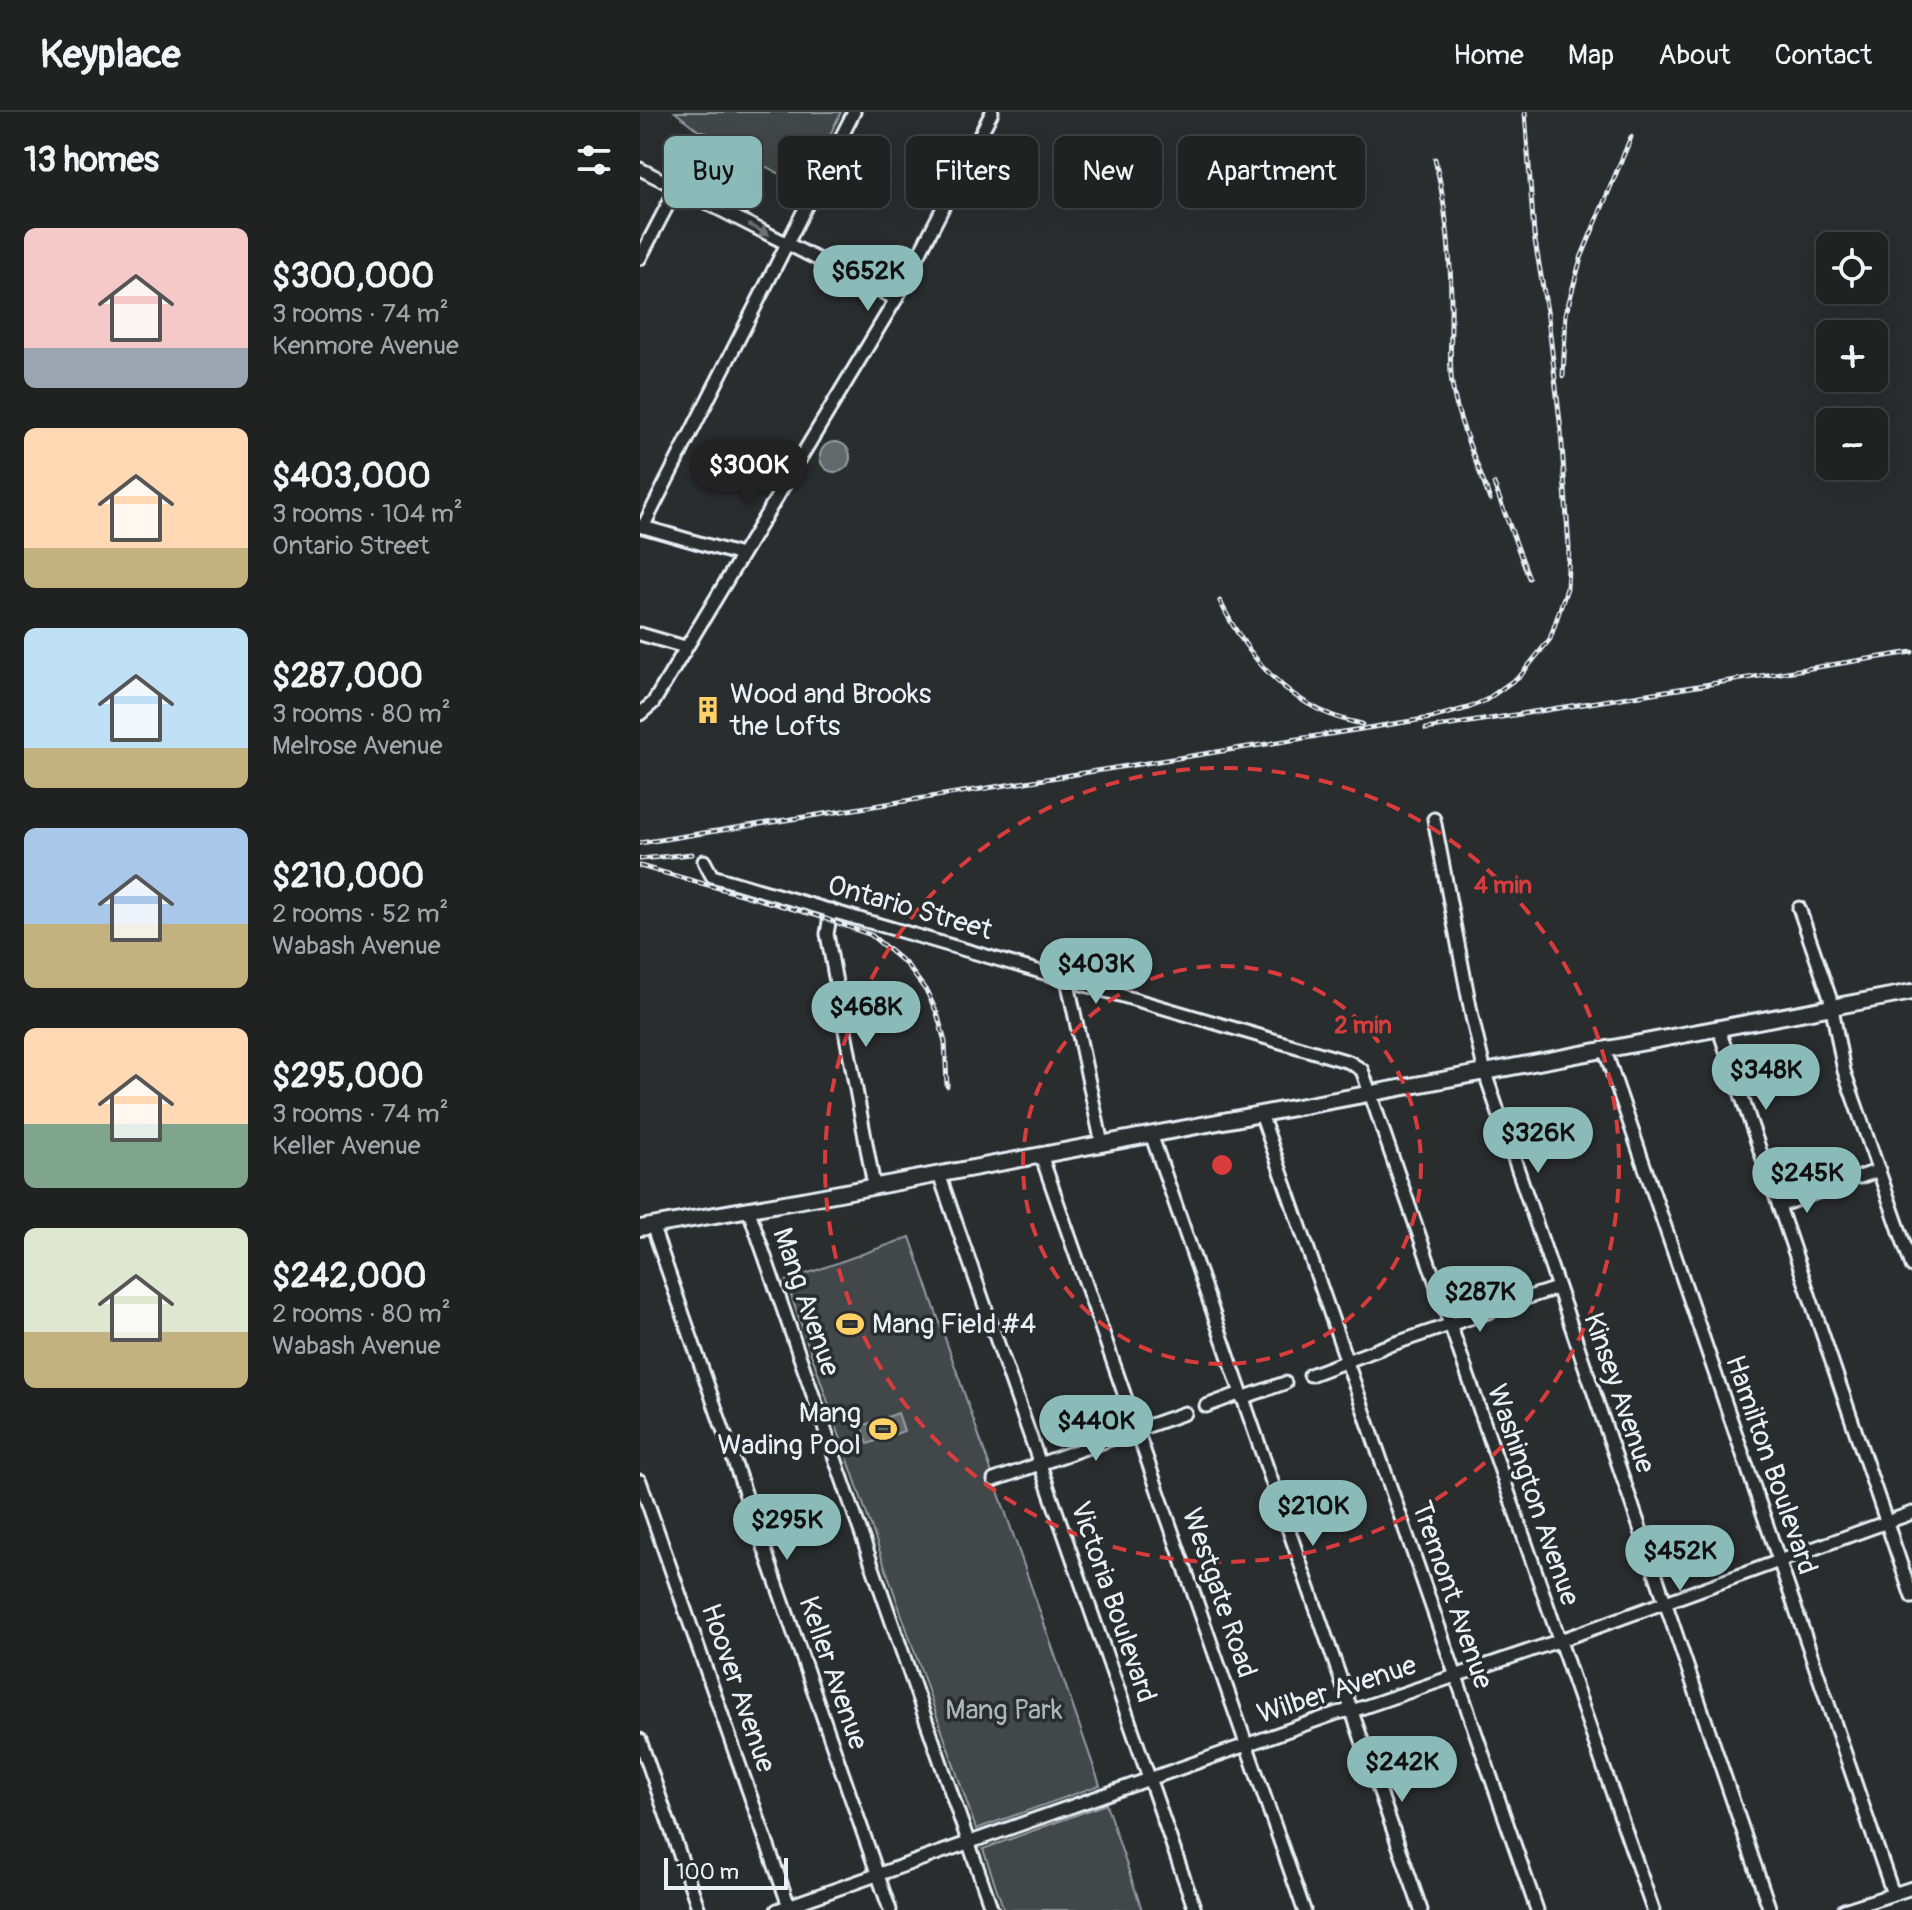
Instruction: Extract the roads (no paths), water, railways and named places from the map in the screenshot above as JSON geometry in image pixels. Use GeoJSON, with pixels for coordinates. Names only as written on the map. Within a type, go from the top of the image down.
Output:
{"type":"FeatureCollection","features":[{"type":"Feature","properties":{"kind":"main road"},"geometry":{"type":"LineString","coordinates":[[646,1226],[1912,992]]}},
{"type":"Feature","properties":{"kind":"street"},"geometry":{"type":"LineString","coordinates":[[741,555],[642,527],[854,112]]}},
{"type":"Feature","properties":{"kind":"street"},"geometry":{"type":"LineString","coordinates":[[640,714],[653,703],[896,299],[992,112]]}},
{"type":"Feature","properties":{"kind":"street"},"geometry":{"type":"LineString","coordinates":[[640,169],[664,181]]}},
{"type":"Feature","properties":{"kind":"street"},"geometry":{"type":"LineString","coordinates":[[640,258],[666,208]]}},
{"type":"Feature","properties":{"kind":"street"},"geometry":{"type":"LineString","coordinates":[[716,208],[896,299]]}},
{"type":"Feature","properties":{"kind":"street"},"geometry":{"type":"LineString","coordinates":[[640,634],[685,647]]}},
{"type":"Feature","properties":{"kind":"street","name":"Kinsey Avenue"},"geometry":{"type":"LineString","coordinates":[[1434,819],[1485,1073],[1770,1910]]}},
{"type":"Feature","properties":{"kind":"street","name":"Ontario Street"},"geometry":{"type":"LineString","coordinates":[[704,861],[712,876],[1349,1062],[1362,1070],[1369,1094]]}},
{"type":"Feature","properties":{"kind":"street"},"geometry":{"type":"LineString","coordinates":[[1799,908],[1832,1008],[1844,1071],[1912,1266]]}},
{"type":"Feature","properties":{"kind":"street"},"geometry":{"type":"LineString","coordinates":[[831,910],[827,934],[874,1186]]}},
{"type":"Feature","properties":{"kind":"street"},"geometry":{"type":"LineString","coordinates":[[1067,979],[1102,1144]]}},
{"type":"Feature","properties":{"kind":"street"},"geometry":{"type":"LineString","coordinates":[[1719,1030],[1912,1597]]}},
{"type":"Feature","properties":{"kind":"street","name":"Hamilton Boulevard"},"geometry":{"type":"LineString","coordinates":[[1605,1051],[1893,1894]]}},
{"type":"Feature","properties":{"kind":"street","name":"Washington Avenue"},"geometry":{"type":"LineString","coordinates":[[1369,1094],[1653,1910]]}},
{"type":"Feature","properties":{"kind":"street","name":"Tremont Avenue"},"geometry":{"type":"LineString","coordinates":[[1261,1114],[1537,1910]]}},
{"type":"Feature","properties":{"kind":"street"},"geometry":{"type":"LineString","coordinates":[[1151,1134],[1421,1910]]}},
{"type":"Feature","properties":{"kind":"street","name":"Westgate Road"},"geometry":{"type":"LineString","coordinates":[[1041,1155],[1304,1910]]}},
{"type":"Feature","properties":{"kind":"street"},"geometry":{"type":"LineString","coordinates":[[1860,1177],[1879,1170]]}},
{"type":"Feature","properties":{"kind":"street","name":"Victoria Boulevard"},"geometry":{"type":"LineString","coordinates":[[939,1174],[1195,1910]]}},
{"type":"Feature","properties":{"kind":"street"},"geometry":{"type":"LineString","coordinates":[[1779,1206],[1823,1190]]}},
{"type":"Feature","properties":{"kind":"street","name":"Mang Avenue"},"geometry":{"type":"LineString","coordinates":[[748,1208],[992,1910]]}},
{"type":"Feature","properties":{"kind":"street","name":"Keller Avenue"},"geometry":{"type":"LineString","coordinates":[[646,1226],[890,1910]]}},
{"type":"Feature","properties":{"kind":"street"},"geometry":{"type":"LineString","coordinates":[[1517,1301],[1557,1288]]}},
{"type":"Feature","properties":{"kind":"street"},"geometry":{"type":"LineString","coordinates":[[1310,1375],[1500,1308]]}},
{"type":"Feature","properties":{"kind":"street"},"geometry":{"type":"LineString","coordinates":[[1206,1406],[1285,1383]]}},
{"type":"Feature","properties":{"kind":"street"},"geometry":{"type":"LineString","coordinates":[[994,1480],[1185,1413]]}},
{"type":"Feature","properties":{"kind":"street","name":"Hoover Avenue"},"geometry":{"type":"LineString","coordinates":[[640,1481],[785,1909]]}},
{"type":"Feature","properties":{"kind":"street","name":"Wilber Avenue"},"geometry":{"type":"LineString","coordinates":[[785,1909],[1246,1745],[1558,1641],[1912,1513]]}},
{"type":"Feature","properties":{"kind":"street"},"geometry":{"type":"LineString","coordinates":[[640,1740],[699,1910]]}},
{"type":"Feature","properties":{"kind":"street"},"geometry":{"type":"LineString","coordinates":[[1844,1910],[1912,1888]]}},
{"type":"Feature","properties":{"kind":"railway"},"geometry":{"type":"LineString","coordinates":[[640,843],[1431,718],[1486,700],[1521,675],[1550,639],[1567,588],[1569,548],[1561,431],[1548,317],[1534,235],[1525,112]]}},
{"type":"Feature","properties":{"kind":"railway"},"geometry":{"type":"LineString","coordinates":[[1563,376],[1566,313],[1581,258],[1631,137]]}},
{"type":"Feature","properties":{"kind":"railway"},"geometry":{"type":"LineString","coordinates":[[1435,159],[1450,261],[1452,384],[1463,428],[1490,500]]}},
{"type":"Feature","properties":{"kind":"railway"},"geometry":{"type":"LineString","coordinates":[[1494,484],[1529,578]]}},
{"type":"Feature","properties":{"kind":"railway"},"geometry":{"type":"LineString","coordinates":[[1220,601],[1245,644],[1276,680],[1315,708],[1362,724]]}},
{"type":"Feature","properties":{"kind":"railway"},"geometry":{"type":"LineString","coordinates":[[1426,729],[1912,652]]}},
{"type":"Feature","properties":{"kind":"railway"},"geometry":{"type":"LineString","coordinates":[[640,859],[692,854]]}},
{"type":"Feature","properties":{"kind":"railway"},"geometry":{"type":"LineString","coordinates":[[640,866],[815,915],[871,935],[907,965],[927,992],[945,1042],[947,1086]]}},
{"type":"Feature","properties":{"kind":"place","name":"Wood and Brooks the Lofts"},"geometry":{"type":"Point","coordinates":[708,710]}},
{"type":"Feature","properties":{"kind":"place","name":"Mang Field #4"},"geometry":{"type":"Point","coordinates":[850,1324]}},
{"type":"Feature","properties":{"kind":"place","name":"Mang Wading Pool"},"geometry":{"type":"Point","coordinates":[883,1429]}},
{"type":"Feature","properties":{"kind":"park label","name":"Mang Park"},"geometry":{"type":"Point","coordinates":[1004,1710]}}]}
